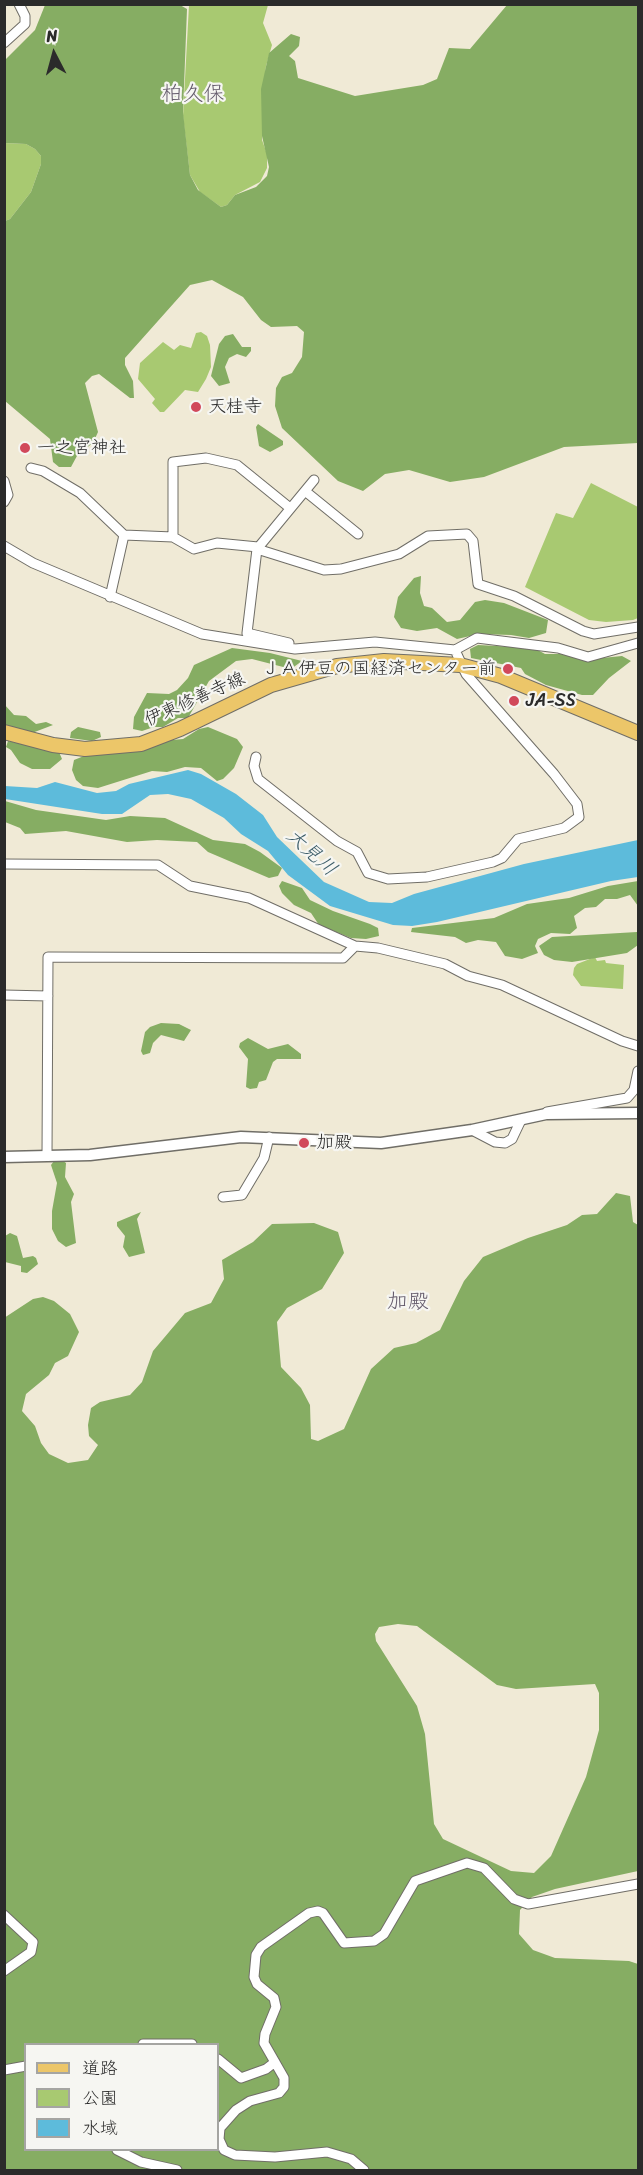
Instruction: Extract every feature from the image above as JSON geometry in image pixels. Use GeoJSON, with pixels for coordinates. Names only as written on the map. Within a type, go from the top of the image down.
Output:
{"type":"FeatureCollection","features":[{"type":"Feature","properties":{"kind":"main road","name":"伊東修善寺線"},"geometry":{"type":"LineString","coordinates":[[4,732],[53,745],[85,748],[141,744],[180,729],[271,685],[307,673],[384,661],[460,665],[501,675],[639,733]]}},
{"type":"Feature","properties":{"kind":"street"},"geometry":{"type":"LineString","coordinates":[[4,43],[25,24],[25,16],[19,4]]}},
{"type":"Feature","properties":{"kind":"street"},"geometry":{"type":"LineString","coordinates":[[172,537],[173,462],[206,458],[237,465],[290,508]]}},
{"type":"Feature","properties":{"kind":"street"},"geometry":{"type":"LineString","coordinates":[[31,468],[43,471],[80,493],[124,536],[172,537],[194,549],[217,543],[257,548],[324,570],[341,569],[399,554],[428,536],[467,534],[473,541],[478,584],[514,596],[583,631],[594,634],[639,627]]}},
{"type":"Feature","properties":{"kind":"street"},"geometry":{"type":"LineString","coordinates":[[295,649],[294,644],[247,633],[257,548],[314,480]]}},
{"type":"Feature","properties":{"kind":"street"},"geometry":{"type":"LineString","coordinates":[[4,481],[8,495],[4,501]]}},
{"type":"Feature","properties":{"kind":"street"},"geometry":{"type":"LineString","coordinates":[[305,491],[358,534]]}},
{"type":"Feature","properties":{"kind":"street"},"geometry":{"type":"LineString","coordinates":[[110,597],[124,536]]}},
{"type":"Feature","properties":{"kind":"street"},"geometry":{"type":"LineString","coordinates":[[4,559],[7,547],[30,562],[202,634],[295,649],[375,642],[455,650],[477,638],[558,648],[588,657],[639,643]]}},
{"type":"Feature","properties":{"kind":"street"},"geometry":{"type":"LineString","coordinates":[[256,757],[254,766],[258,779],[338,841],[357,852],[368,873],[388,879],[436,875],[493,862],[502,858],[518,838],[564,828],[574,823],[579,817],[577,804],[476,687],[460,665],[455,650]]}},
{"type":"Feature","properties":{"kind":"street"},"geometry":{"type":"LineString","coordinates":[[4,864],[158,865],[190,886],[249,898],[355,946],[395,951],[445,964],[468,976],[502,986],[622,1041],[639,1046]]}},
{"type":"Feature","properties":{"kind":"street"},"geometry":{"type":"LineString","coordinates":[[47,1156],[48,957],[343,958],[355,946]]}},
{"type":"Feature","properties":{"kind":"street"},"geometry":{"type":"LineString","coordinates":[[4,995],[48,996]]}},
{"type":"Feature","properties":{"kind":"street"},"geometry":{"type":"LineString","coordinates":[[4,1156],[112,1153],[241,1137],[381,1143],[472,1130],[543,1115],[561,1108],[627,1098],[634,1090],[639,1071]]}},
{"type":"Feature","properties":{"kind":"street"},"geometry":{"type":"LineString","coordinates":[[543,1115],[639,1113]]}},
{"type":"Feature","properties":{"kind":"street"},"geometry":{"type":"LineString","coordinates":[[472,1130],[495,1142],[505,1143],[512,1138],[521,1120]]}},
{"type":"Feature","properties":{"kind":"street"},"geometry":{"type":"LineString","coordinates":[[223,1197],[242,1195],[264,1158],[269,1137]]}},
{"type":"Feature","properties":{"kind":"street"},"geometry":{"type":"LineString","coordinates":[[364,2170],[339,2153],[275,2157],[235,2155],[224,2150],[219,2139],[220,2128],[236,2110],[250,2101],[279,2093],[284,2087],[284,2078],[264,2043],[265,2034],[276,2007],[274,1998],[257,1984],[254,1977],[256,1955],[261,1947],[309,1913],[318,1911],[323,1913],[344,1943],[374,1941],[384,1934],[415,1881],[466,1863],[484,1868],[514,1899],[528,1904],[639,1884]]}},
{"type":"Feature","properties":{"kind":"street"},"geometry":{"type":"LineString","coordinates":[[4,1915],[33,1942],[31,1952],[4,1971]]}},
{"type":"Feature","properties":{"kind":"street"},"geometry":{"type":"LineString","coordinates":[[219,2060],[242,2078],[266,2069],[275,2062]]}},
{"type":"Feature","properties":{"kind":"street"},"geometry":{"type":"LineString","coordinates":[[4,2070],[24,2066]]}},
{"type":"Feature","properties":{"kind":"street"},"geometry":{"type":"LineString","coordinates":[[119,2151],[141,2162],[177,2170]]}},
{"type":"Feature","properties":{"kind":"green space"},"geometry":{"type":"Polygon","coordinates":[[[45,5],[180,5],[187,9],[183,112],[190,175],[198,190],[221,207],[227,205],[235,195],[256,187],[267,176],[269,167],[262,136],[261,89],[269,53],[291,34],[300,37],[299,46],[289,56],[295,61],[298,78],[355,96],[423,85],[437,79],[449,48],[470,49],[507,5],[638,5],[638,443],[564,447],[484,477],[450,482],[409,470],[385,474],[363,491],[338,481],[282,428],[275,406],[276,388],[282,377],[292,373],[302,357],[304,332],[297,326],[271,327],[261,320],[243,297],[212,280],[190,285],[125,358],[125,365],[133,381],[134,398],[130,398],[99,374],[92,376],[85,383],[98,432],[93,443],[78,454],[71,467],[59,467],[53,462],[50,439],[5,401],[5,221],[10,219],[31,192],[41,164],[41,156],[26,144],[5,143],[5,60],[35,30],[45,5]]]}},
{"type":"Feature","properties":{"kind":"green space"},"geometry":{"type":"Polygon","coordinates":[[[189,5],[268,5],[263,23],[272,45],[266,66],[262,101],[262,140],[267,154],[267,168],[260,182],[235,195],[227,205],[221,207],[200,192],[190,175],[183,116],[189,5]]]}},
{"type":"Feature","properties":{"kind":"green space"},"geometry":{"type":"Polygon","coordinates":[[[4,143],[26,144],[41,156],[41,164],[31,192],[10,219],[5,221],[4,143]]]}},
{"type":"Feature","properties":{"kind":"green space"},"geometry":{"type":"Polygon","coordinates":[[[201,332],[207,336],[210,345],[211,367],[206,379],[198,392],[185,390],[164,412],[160,412],[152,403],[155,399],[138,379],[140,363],[163,342],[174,350],[180,345],[191,348],[196,333],[201,332]]]}},
{"type":"Feature","properties":{"kind":"green space"},"geometry":{"type":"Polygon","coordinates":[[[233,334],[242,347],[251,347],[251,351],[246,357],[237,354],[229,358],[225,367],[230,383],[219,386],[211,376],[219,344],[225,336],[233,334]]]}},
{"type":"Feature","properties":{"kind":"green space"},"geometry":{"type":"Polygon","coordinates":[[[258,424],[283,441],[283,445],[270,452],[259,446],[256,427],[258,424]]]}},
{"type":"Feature","properties":{"kind":"green space"},"geometry":{"type":"Polygon","coordinates":[[[591,483],[638,507],[638,618],[633,620],[606,622],[589,620],[525,587],[556,513],[573,518],[591,483]]]}},
{"type":"Feature","properties":{"kind":"green space"},"geometry":{"type":"Polygon","coordinates":[[[421,576],[420,593],[424,606],[432,608],[447,622],[460,620],[475,602],[485,600],[504,603],[548,620],[546,633],[529,638],[479,634],[457,639],[437,628],[417,631],[401,628],[394,617],[398,597],[414,578],[421,576]]]}},
{"type":"Feature","properties":{"kind":"green space"},"geometry":{"type":"Polygon","coordinates":[[[478,645],[534,648],[545,654],[565,654],[582,660],[622,656],[631,661],[609,678],[593,695],[582,695],[546,685],[525,674],[521,668],[471,658],[470,649],[478,645]]]}},
{"type":"Feature","properties":{"kind":"green space"},"geometry":{"type":"Polygon","coordinates":[[[232,648],[270,653],[302,661],[291,669],[252,659],[236,661],[209,681],[188,718],[178,718],[163,727],[142,731],[133,729],[134,717],[147,693],[169,694],[177,690],[188,678],[194,665],[232,648]]]}},
{"type":"Feature","properties":{"kind":"green space"},"geometry":{"type":"Polygon","coordinates":[[[4,704],[14,715],[26,716],[36,724],[46,722],[53,725],[32,733],[18,728],[5,727],[4,704]]]}},
{"type":"Feature","properties":{"kind":"green space"},"geometry":{"type":"Polygon","coordinates":[[[78,727],[100,732],[101,737],[92,741],[70,738],[71,732],[78,727]]]}},
{"type":"Feature","properties":{"kind":"green space"},"geometry":{"type":"Polygon","coordinates":[[[208,727],[237,739],[243,747],[234,768],[223,779],[217,781],[201,768],[185,767],[167,772],[152,771],[98,788],[83,786],[76,780],[72,770],[74,760],[84,756],[140,751],[172,740],[183,739],[199,729],[208,727]]]}},
{"type":"Feature","properties":{"kind":"green space"},"geometry":{"type":"Polygon","coordinates":[[[8,741],[59,752],[62,759],[50,769],[32,769],[20,763],[6,747],[8,741]]]}},
{"type":"Feature","properties":{"kind":"green space"},"geometry":{"type":"Polygon","coordinates":[[[5,801],[36,810],[106,820],[130,816],[165,818],[213,840],[245,844],[282,868],[278,876],[269,878],[208,852],[197,842],[157,840],[127,842],[66,831],[25,834],[20,828],[5,822],[5,801]]]}},
{"type":"Feature","properties":{"kind":"green space"},"geometry":{"type":"Polygon","coordinates":[[[282,881],[302,888],[310,900],[378,928],[379,936],[366,939],[351,938],[319,925],[311,913],[294,905],[282,893],[279,886],[282,881]]]}},
{"type":"Feature","properties":{"kind":"green space"},"geometry":{"type":"Polygon","coordinates":[[[638,881],[638,906],[630,895],[617,899],[605,899],[596,907],[585,908],[574,916],[577,928],[570,934],[551,933],[538,939],[535,946],[538,953],[522,959],[505,956],[496,942],[478,940],[466,943],[455,937],[411,932],[412,928],[494,918],[527,904],[569,898],[608,886],[638,881]]]}},
{"type":"Feature","properties":{"kind":"green space"},"geometry":{"type":"Polygon","coordinates":[[[637,932],[638,945],[627,953],[572,962],[554,960],[544,955],[539,946],[552,937],[637,932]]]}},
{"type":"Feature","properties":{"kind":"green space"},"geometry":{"type":"Polygon","coordinates":[[[595,957],[597,961],[605,960],[606,963],[624,965],[623,989],[581,986],[573,975],[574,968],[577,964],[595,957]]]}},
{"type":"Feature","properties":{"kind":"green space"},"geometry":{"type":"Polygon","coordinates":[[[161,1023],[179,1024],[191,1030],[184,1041],[161,1035],[153,1043],[150,1053],[143,1055],[141,1051],[145,1032],[150,1027],[161,1023]]]}},
{"type":"Feature","properties":{"kind":"green space"},"geometry":{"type":"Polygon","coordinates":[[[248,1038],[268,1049],[288,1044],[301,1054],[301,1059],[277,1059],[273,1062],[266,1080],[259,1082],[257,1088],[250,1089],[246,1087],[248,1059],[239,1047],[240,1043],[248,1038]]]}},
{"type":"Feature","properties":{"kind":"green space"},"geometry":{"type":"Polygon","coordinates":[[[60,1159],[66,1163],[65,1177],[74,1194],[71,1202],[76,1243],[66,1247],[58,1241],[52,1229],[52,1211],[57,1183],[51,1165],[60,1159]]]}},
{"type":"Feature","properties":{"kind":"green space"},"geometry":{"type":"Polygon","coordinates":[[[616,1193],[630,1196],[633,1222],[638,1225],[638,1871],[555,1889],[532,1897],[520,1910],[519,1934],[533,1950],[555,1958],[629,1961],[638,1964],[638,2170],[5,2170],[4,1318],[33,1299],[43,1297],[54,1301],[70,1314],[79,1332],[68,1356],[55,1363],[49,1375],[26,1394],[22,1411],[35,1426],[41,1443],[49,1454],[68,1463],[88,1460],[98,1445],[89,1436],[91,1408],[100,1402],[130,1395],[142,1382],[153,1351],[185,1313],[211,1303],[224,1279],[222,1260],[253,1242],[272,1224],[314,1223],[338,1232],[344,1253],[322,1289],[287,1308],[277,1322],[281,1367],[301,1388],[310,1405],[311,1439],[318,1441],[344,1429],[371,1369],[394,1348],[416,1343],[440,1330],[464,1281],[483,1257],[567,1225],[582,1215],[597,1214],[616,1193]],[[398,1624],[379,1627],[375,1634],[376,1641],[417,1706],[425,1734],[434,1824],[443,1839],[511,1871],[534,1873],[551,1856],[586,1777],[599,1730],[599,1693],[595,1684],[516,1689],[497,1685],[417,1626],[398,1624]]]}},
{"type":"Feature","properties":{"kind":"green space"},"geometry":{"type":"Polygon","coordinates":[[[141,1212],[137,1219],[145,1253],[129,1257],[123,1247],[125,1236],[117,1226],[117,1222],[141,1212]]]}},
{"type":"Feature","properties":{"kind":"green space"},"geometry":{"type":"Polygon","coordinates":[[[10,1233],[17,1236],[23,1258],[33,1256],[36,1258],[38,1264],[27,1273],[21,1272],[21,1266],[5,1262],[5,1236],[10,1233]]]}},
{"type":"Feature","properties":{"kind":"water"},"geometry":{"type":"Polygon","coordinates":[[[188,770],[201,774],[236,794],[263,815],[277,837],[324,882],[369,902],[392,903],[414,894],[524,864],[638,840],[638,877],[611,881],[437,922],[412,926],[393,925],[330,906],[288,875],[268,851],[241,834],[224,818],[191,799],[168,794],[150,795],[122,814],[102,814],[5,799],[5,786],[37,788],[55,782],[97,793],[116,791],[129,784],[188,770]]]}},
{"type":"Feature","properties":{"kind":"place","name":"天桂寺"},"geometry":{"type":"Point","coordinates":[196,407]}},
{"type":"Feature","properties":{"kind":"place","name":"一之宮神社"},"geometry":{"type":"Point","coordinates":[25,448]}},
{"type":"Feature","properties":{"kind":"place","name":"ＪＡ伊豆の国経済センター前"},"geometry":{"type":"Point","coordinates":[508,669]}},
{"type":"Feature","properties":{"kind":"place","name":"JA-SS"},"geometry":{"type":"Point","coordinates":[514,701]}},
{"type":"Feature","properties":{"kind":"place","name":"加殿"},"geometry":{"type":"Point","coordinates":[304,1143]}},
{"type":"Feature","properties":{"kind":"district","name":"柏久保"},"geometry":{"type":"Point","coordinates":[193,95]}},
{"type":"Feature","properties":{"kind":"district","name":"加殿"},"geometry":{"type":"Point","coordinates":[408,1303]}},
{"type":"Feature","properties":{"kind":"water label","name":"大見川"},"geometry":{"type":"Point","coordinates":[311,853]}}]}
